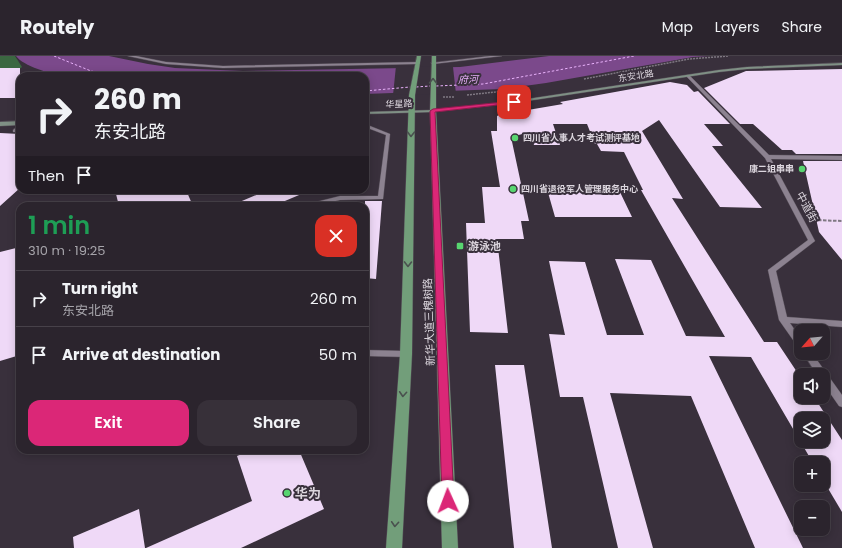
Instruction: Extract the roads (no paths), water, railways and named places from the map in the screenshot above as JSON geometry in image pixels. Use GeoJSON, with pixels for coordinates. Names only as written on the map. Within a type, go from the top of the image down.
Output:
{"type":"FeatureCollection","features":[{"type":"Feature","properties":{"kind":"main road","name":"新华大道三槐树路"},"geometry":{"type":"LineString","coordinates":[[394,548],[406,354],[412,95],[419,56]]}},
{"type":"Feature","properties":{"kind":"main road","name":"新华大道三槐树路"},"geometry":{"type":"LineString","coordinates":[[434,56],[433,111],[450,548]]}},
{"type":"Feature","properties":{"kind":"street"},"geometry":{"type":"LineString","coordinates":[[130,56],[166,63],[223,67],[418,65]]}},
{"type":"Feature","properties":{"kind":"street","name":"东安北路"},"geometry":{"type":"LineString","coordinates":[[433,111],[514,102],[747,68],[842,64]]}},
{"type":"Feature","properties":{"kind":"street","name":"中道街"},"geometry":{"type":"LineString","coordinates":[[688,76],[767,157],[797,216],[812,241],[772,270],[784,320],[794,335]]}},
{"type":"Feature","properties":{"kind":"street","name":"华星路"},"geometry":{"type":"LineString","coordinates":[[369,113],[433,111]]}},
{"type":"Feature","properties":{"kind":"street"},"geometry":{"type":"LineString","coordinates":[[0,124],[16,123]]}},
{"type":"Feature","properties":{"kind":"street"},"geometry":{"type":"LineString","coordinates":[[767,157],[842,158]]}},
{"type":"Feature","properties":{"kind":"street"},"geometry":{"type":"LineString","coordinates":[[784,320],[842,324]]}},
{"type":"Feature","properties":{"kind":"street"},"geometry":{"type":"LineString","coordinates":[[830,386],[842,403]]}},
{"type":"Feature","properties":{"kind":"lane"},"geometry":{"type":"LineString","coordinates":[[433,64],[500,56]]}},
{"type":"Feature","properties":{"kind":"lane"},"geometry":{"type":"LineString","coordinates":[[323,202],[340,198],[381,198],[388,134],[369,127]]}},
{"type":"Feature","properties":{"kind":"lane"},"geometry":{"type":"LineString","coordinates":[[369,353],[406,354]]}},
{"type":"Feature","properties":{"kind":"water","name":"府河"},"geometry":{"type":"Polygon","coordinates":[[[16,56],[109,56],[175,68],[243,71],[460,67],[549,56],[710,56],[693,57],[546,83],[502,89],[369,94],[369,72],[48,72],[31,66],[16,56]]]}},
{"type":"Feature","properties":{"kind":"place","name":"四川省人事人才考试测评基地"},"geometry":{"type":"Point","coordinates":[515,138]}},
{"type":"Feature","properties":{"kind":"place","name":"康二姐串串"},"geometry":{"type":"Point","coordinates":[802,169]}},
{"type":"Feature","properties":{"kind":"place","name":"四川省退役军人管理服务中心"},"geometry":{"type":"Point","coordinates":[513,189]}},
{"type":"Feature","properties":{"kind":"place","name":"游泳池"},"geometry":{"type":"Point","coordinates":[460,246]}},
{"type":"Feature","properties":{"kind":"place","name":"华为"},"geometry":{"type":"Point","coordinates":[287,493]}}]}
